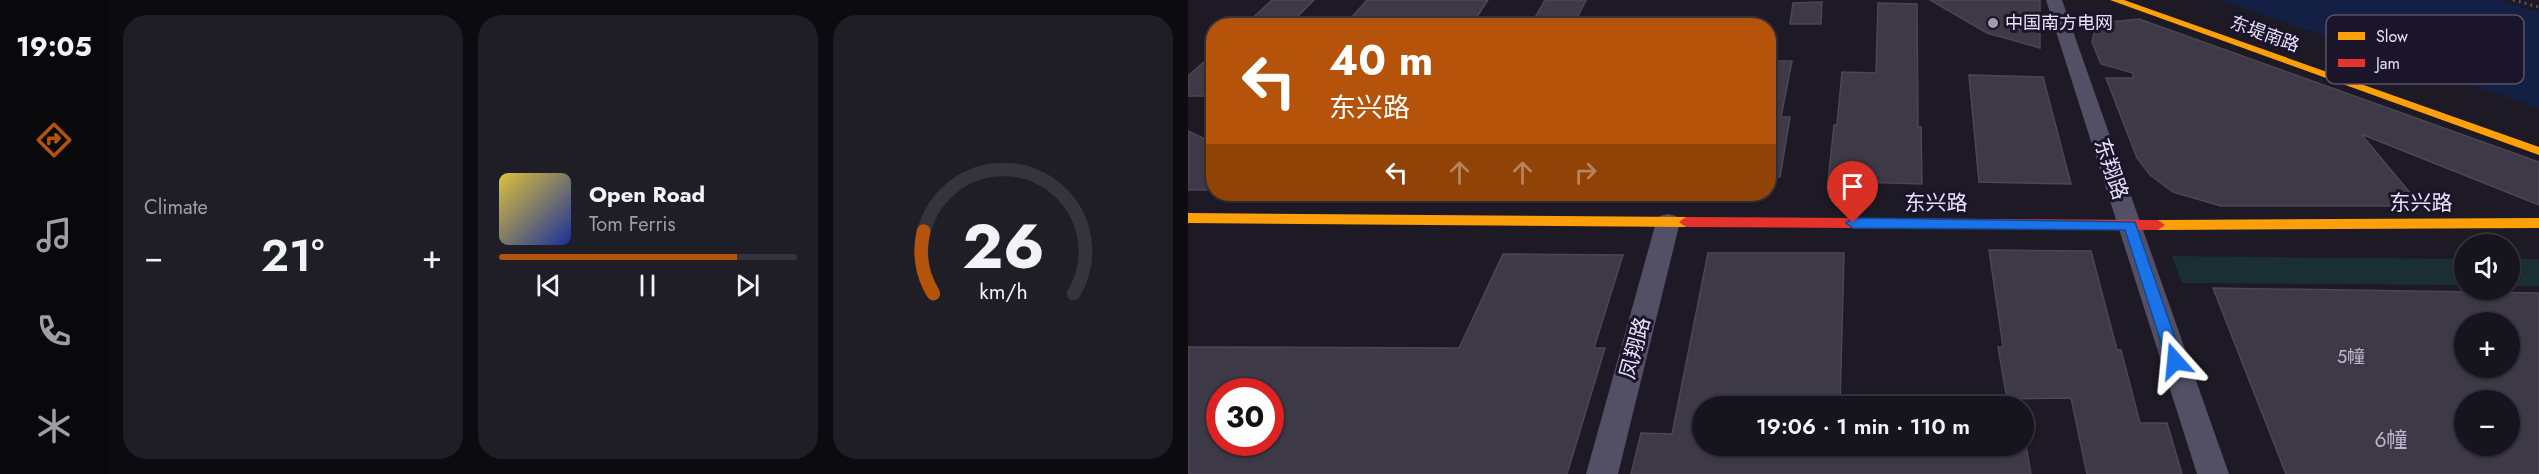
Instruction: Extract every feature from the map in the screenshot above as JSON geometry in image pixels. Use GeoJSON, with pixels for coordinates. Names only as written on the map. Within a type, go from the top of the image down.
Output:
{"type":"FeatureCollection","features":[{"type":"Feature","properties":{"kind":"street","name":"东翔路"},"geometry":{"type":"LineString","coordinates":[[2054,0],[2213,474]]}},
{"type":"Feature","properties":{"kind":"street","name":"东堤南路"},"geometry":{"type":"LineString","coordinates":[[2115,0],[2326,75]]}},
{"type":"Feature","properties":{"kind":"street","name":"东堤南路"},"geometry":{"type":"LineString","coordinates":[[2152,0],[2326,61]]}},
{"type":"Feature","properties":{"kind":"street","name":"东堤南路"},"geometry":{"type":"LineString","coordinates":[[2351,84],[2539,151]]}},
{"type":"Feature","properties":{"kind":"street","name":"东兴路"},"geometry":{"type":"LineString","coordinates":[[1188,218],[2130,225],[2539,223]]}},
{"type":"Feature","properties":{"kind":"street","name":"凤翔路"},"geometry":{"type":"LineString","coordinates":[[1602,474],[1668,222]]}},
{"type":"Feature","properties":{"kind":"path"},"geometry":{"type":"LineString","coordinates":[[2513,0],[2539,7]]}},
{"type":"Feature","properties":{"kind":"green space"},"geometry":{"type":"Polygon","coordinates":[[[2172,256],[2454,259],[2454,285],[2182,283],[2172,256]]]}},
{"type":"Feature","properties":{"kind":"green space"},"geometry":{"type":"Polygon","coordinates":[[[2520,259],[2539,259],[2539,286],[2520,286],[2520,259]]]}},
{"type":"Feature","properties":{"kind":"water"},"geometry":{"type":"Polygon","coordinates":[[[2218,0],[2498,0],[2539,12],[2539,108],[2468,84],[2524,84],[2524,15],[2326,15],[2326,36],[2218,0]]]}},
{"type":"Feature","properties":{"kind":"building"},"geometry":{"type":"Polygon","coordinates":[[[1272,0],[1314,0],[1296,18],[1253,18],[1272,0]]]}},
{"type":"Feature","properties":{"kind":"building"},"geometry":{"type":"Polygon","coordinates":[[[1367,0],[1488,0],[1476,18],[1351,18],[1367,0]]]}},
{"type":"Feature","properties":{"kind":"building"},"geometry":{"type":"Polygon","coordinates":[[[1545,0],[1586,0],[1577,18],[1535,18],[1545,0]]]}},
{"type":"Feature","properties":{"kind":"building"},"geometry":{"type":"Polygon","coordinates":[[[1930,0],[2040,0],[2040,48],[1987,33],[1930,0]]]}},
{"type":"Feature","properties":{"kind":"building"},"geometry":{"type":"Polygon","coordinates":[[[1822,2],[1821,24],[1790,24],[1793,3],[1822,2]]]}},
{"type":"Feature","properties":{"kind":"building"},"geometry":{"type":"Polygon","coordinates":[[[1878,3],[1917,4],[1918,127],[1921,127],[1922,184],[1828,181],[1842,72],[1876,73],[1878,3]]]}},
{"type":"Feature","properties":{"kind":"building"},"geometry":{"type":"Polygon","coordinates":[[[2139,19],[2539,162],[2539,205],[2361,134],[2421,206],[2221,206],[2173,192],[2150,175],[2137,158],[2106,78],[2133,78],[2133,73],[2101,64],[2092,42],[2095,29],[2110,22],[2139,19]]]}},
{"type":"Feature","properties":{"kind":"building"},"geometry":{"type":"Polygon","coordinates":[[[1206,60],[1206,96],[1188,96],[1188,76],[1206,60]]]}},
{"type":"Feature","properties":{"kind":"building"},"geometry":{"type":"Polygon","coordinates":[[[1776,61],[1792,61],[1781,117],[1790,117],[1780,177],[1776,177],[1776,61]]]}},
{"type":"Feature","properties":{"kind":"building"},"geometry":{"type":"Polygon","coordinates":[[[1969,75],[2043,77],[2071,184],[1979,182],[1969,75]]]}},
{"type":"Feature","properties":{"kind":"building"},"geometry":{"type":"Polygon","coordinates":[[[1188,131],[1206,139],[1206,190],[1188,190],[1188,131]]]}},
{"type":"Feature","properties":{"kind":"building"},"geometry":{"type":"Polygon","coordinates":[[[1989,250],[2091,251],[2117,350],[2121,350],[2140,423],[2167,423],[2182,474],[2087,474],[2071,398],[2006,396],[1998,347],[2003,347],[1989,250]]]}},
{"type":"Feature","properties":{"kind":"building"},"geometry":{"type":"Polygon","coordinates":[[[1708,253],[1844,253],[1840,396],[1692,396],[1692,456],[2028,456],[2031,474],[1631,474],[1641,433],[1672,434],[1708,253]]]}},
{"type":"Feature","properties":{"kind":"building"},"geometry":{"type":"Polygon","coordinates":[[[1503,254],[1623,255],[1594,348],[1605,348],[1567,474],[1188,474],[1188,347],[1459,348],[1503,254]]]}},
{"type":"Feature","properties":{"kind":"building"},"geometry":{"type":"Polygon","coordinates":[[[2213,288],[2454,292],[2454,300],[2520,300],[2520,293],[2539,293],[2539,474],[2286,474],[2213,288]]]}},
{"type":"Feature","properties":{"kind":"traffic: slow"},"geometry":{"type":"LineString","coordinates":[[2115,0],[2326,75]]}},
{"type":"Feature","properties":{"kind":"traffic: slow"},"geometry":{"type":"LineString","coordinates":[[2351,84],[2539,151]]}},
{"type":"Feature","properties":{"kind":"traffic: slow"},"geometry":{"type":"LineString","coordinates":[[1188,218],[1686,222]]}},
{"type":"Feature","properties":{"kind":"traffic: slow"},"geometry":{"type":"LineString","coordinates":[[2158,225],[2539,223]]}},
{"type":"Feature","properties":{"kind":"traffic: jam"},"geometry":{"type":"LineString","coordinates":[[1686,222],[2158,225]]}},
{"type":"Feature","properties":{"kind":"place","name":"中国南方电网"},"geometry":{"type":"Point","coordinates":[1993,23]}},
{"type":"Feature","properties":{"kind":"route"},"geometry":{"type":"LineString","coordinates":[[1853,223],[2130,225],[2175,361]]}}]}
